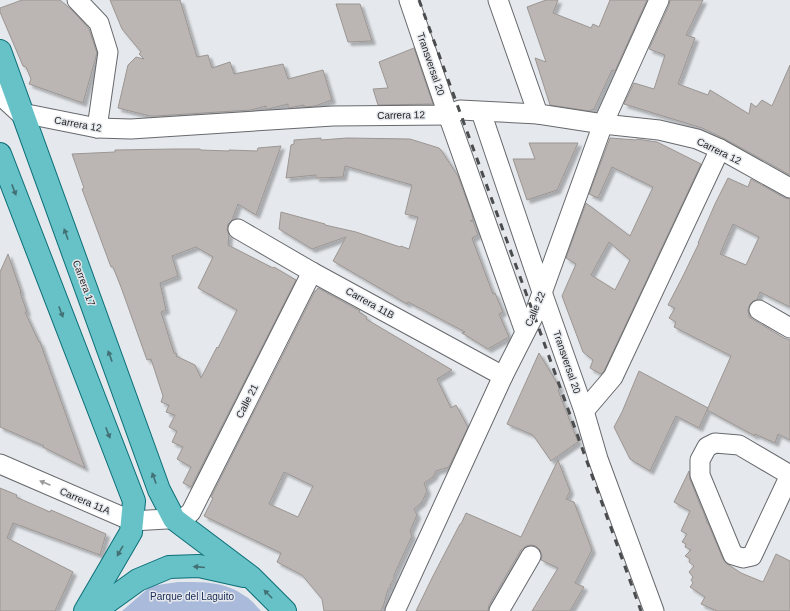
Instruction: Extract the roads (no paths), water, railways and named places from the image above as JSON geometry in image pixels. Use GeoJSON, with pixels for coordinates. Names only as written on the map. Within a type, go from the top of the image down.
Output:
{"type":"FeatureCollection","features":[{"type":"Feature","properties":{"kind":"main road","name":"Carrera 17"},"geometry":{"type":"LineString","coordinates":[[1,56],[159,490],[172,516]]}},
{"type":"Feature","properties":{"kind":"main road"},"geometry":{"type":"LineString","coordinates":[[0,154],[133,511],[131,532],[85,611]]}},
{"type":"Feature","properties":{"kind":"main road"},"geometry":{"type":"LineString","coordinates":[[172,516],[251,577],[285,611]]}},
{"type":"Feature","properties":{"kind":"main road"},"geometry":{"type":"LineString","coordinates":[[95,611],[138,580],[169,567],[199,566],[251,577]]}},
{"type":"Feature","properties":{"kind":"street"},"geometry":{"type":"LineString","coordinates":[[77,0],[99,23],[108,52],[97,128]]}},
{"type":"Feature","properties":{"kind":"street","name":"Transversal 20"},"geometry":{"type":"LineString","coordinates":[[409,0],[525,332]]}},
{"type":"Feature","properties":{"kind":"street"},"geometry":{"type":"LineString","coordinates":[[498,0],[538,114]]}},
{"type":"Feature","properties":{"kind":"street","name":"Calle 22"},"geometry":{"type":"LineString","coordinates":[[395,611],[503,376],[534,315],[603,124],[659,0]]}},
{"type":"Feature","properties":{"kind":"street"},"geometry":{"type":"LineString","coordinates":[[0,93],[22,113]]}},
{"type":"Feature","properties":{"kind":"street","name":"Carrera 12"},"geometry":{"type":"LineString","coordinates":[[0,109],[97,128],[131,129],[333,116],[448,115],[460,110],[538,114],[603,124],[658,130],[697,139],[790,188]]}},
{"type":"Feature","properties":{"kind":"street","name":"Transversal 20"},"geometry":{"type":"LineString","coordinates":[[481,112],[584,410],[598,459],[654,611]]}},
{"type":"Feature","properties":{"kind":"street"},"geometry":{"type":"LineString","coordinates":[[584,410],[613,377],[720,150]]}},
{"type":"Feature","properties":{"kind":"street","name":"Carrera 11B"},"geometry":{"type":"LineString","coordinates":[[238,229],[312,272],[503,376]]}},
{"type":"Feature","properties":{"kind":"street","name":"Calle 21"},"geometry":{"type":"LineString","coordinates":[[172,516],[184,518],[191,512],[312,272]]}},
{"type":"Feature","properties":{"kind":"street"},"geometry":{"type":"LineString","coordinates":[[759,310],[790,328]]}},
{"type":"Feature","properties":{"kind":"street"},"geometry":{"type":"LineString","coordinates":[[714,443],[739,445],[790,475],[752,556],[743,558],[733,555],[700,475],[700,460],[706,447],[714,443]]}},
{"type":"Feature","properties":{"kind":"street","name":"Carrera 11A"},"geometry":{"type":"LineString","coordinates":[[0,464],[133,511],[172,516]]}},
{"type":"Feature","properties":{"kind":"street"},"geometry":{"type":"LineString","coordinates":[[499,611],[531,556]]}},
{"type":"Feature","properties":{"kind":"railway"},"geometry":{"type":"LineString","coordinates":[[419,0],[641,611]]}},
{"type":"Feature","properties":{"kind":"park label","name":"Parque del Laguito"},"geometry":{"type":"Point","coordinates":[192,596]}}]}
